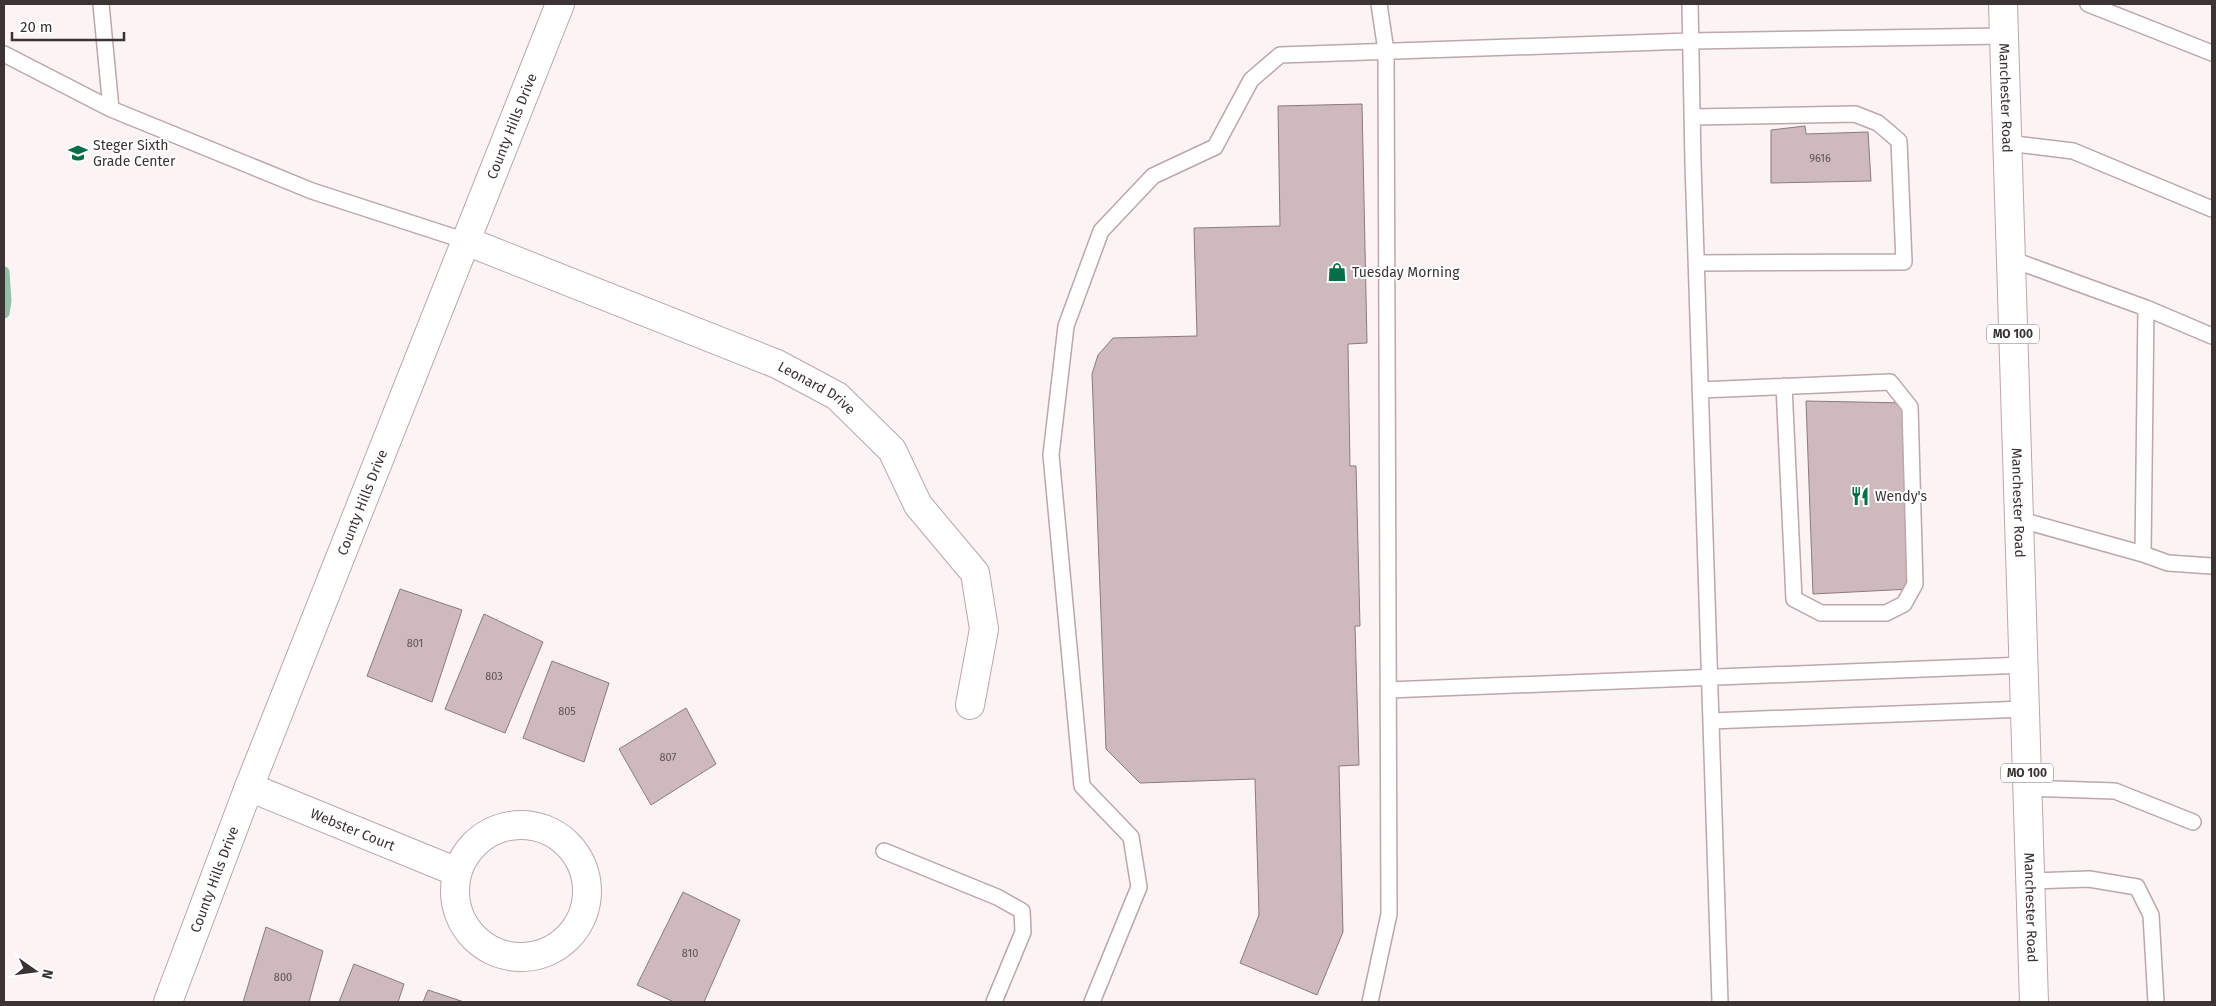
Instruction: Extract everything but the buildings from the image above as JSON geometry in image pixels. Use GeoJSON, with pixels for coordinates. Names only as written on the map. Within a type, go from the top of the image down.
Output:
{"type":"FeatureCollection","features":[{"type":"Feature","properties":{"kind":"street","name":"County Hills Drive"},"geometry":{"type":"LineString","coordinates":[[168,1002],[249,787],[560,4]]}},
{"type":"Feature","properties":{"kind":"street","name":"Manchester Road"},"geometry":{"type":"LineString","coordinates":[[2003,4],[2034,1002]]}},
{"type":"Feature","properties":{"kind":"street","name":"Leonard Drive"},"geometry":{"type":"LineString","coordinates":[[466,240],[777,364],[836,396],[892,450],[918,505],[975,573],[984,629],[970,705]]}},
{"type":"Feature","properties":{"kind":"street","name":"Webster Court"},"geometry":{"type":"LineString","coordinates":[[249,787],[457,872]]}},
{"type":"Feature","properties":{"kind":"street"},"geometry":{"type":"LineString","coordinates":[[514,824],[539,826],[563,838],[580,858],[587,883],[585,909],[573,933],[553,950],[528,958],[502,955],[479,943],[462,923],[454,898],[457,872],[469,849],[488,832],[514,824]]}},
{"type":"Feature","properties":{"kind":"lane"},"geometry":{"type":"LineString","coordinates":[[101,4],[111,109]]}},
{"type":"Feature","properties":{"kind":"lane"},"geometry":{"type":"LineString","coordinates":[[1370,1002],[1389,914],[1386,51],[1379,4]]}},
{"type":"Feature","properties":{"kind":"lane"},"geometry":{"type":"LineString","coordinates":[[1690,4],[1696,263],[1720,1002]]}},
{"type":"Feature","properties":{"kind":"lane"},"geometry":{"type":"LineString","coordinates":[[2088,4],[2212,52]]}},
{"type":"Feature","properties":{"kind":"lane"},"geometry":{"type":"LineString","coordinates":[[1092,1002],[1140,887],[1131,837],[1082,786],[1051,456],[1066,326],[1101,231],[1153,176],[1215,147],[1251,80],[1280,55],[1690,41],[2004,36]]}},
{"type":"Feature","properties":{"kind":"lane"},"geometry":{"type":"LineString","coordinates":[[4,54],[111,109],[312,191],[466,240]]}},
{"type":"Feature","properties":{"kind":"lane"},"geometry":{"type":"LineString","coordinates":[[1692,117],[1855,114],[1878,123],[1899,141],[1904,262],[1696,263]]}},
{"type":"Feature","properties":{"kind":"lane"},"geometry":{"type":"LineString","coordinates":[[2007,143],[2074,151],[2212,209]]}},
{"type":"Feature","properties":{"kind":"lane"},"geometry":{"type":"LineString","coordinates":[[2011,259],[2146,308],[2212,336]]}},
{"type":"Feature","properties":{"kind":"lane"},"geometry":{"type":"LineString","coordinates":[[2144,554],[2146,308]]}},
{"type":"Feature","properties":{"kind":"lane"},"geometry":{"type":"LineString","coordinates":[[1700,390],[1784,386],[1890,382],[1910,407],[1915,584],[1904,604],[1886,613],[1821,613],[1794,599],[1784,386]]}},
{"type":"Feature","properties":{"kind":"lane"},"geometry":{"type":"LineString","coordinates":[[2020,520],[2144,554],[2168,563],[2212,566]]}},
{"type":"Feature","properties":{"kind":"lane"},"geometry":{"type":"LineString","coordinates":[[1388,690],[2024,665]]}},
{"type":"Feature","properties":{"kind":"lane"},"geometry":{"type":"LineString","coordinates":[[1711,720],[2025,709]]}},
{"type":"Feature","properties":{"kind":"lane"},"geometry":{"type":"LineString","coordinates":[[2027,788],[2115,791],[2193,822]]}},
{"type":"Feature","properties":{"kind":"lane"},"geometry":{"type":"LineString","coordinates":[[884,851],[997,897],[1022,911],[1023,932],[994,1002]]}},
{"type":"Feature","properties":{"kind":"lane"},"geometry":{"type":"LineString","coordinates":[[2030,881],[2089,879],[2137,887],[2151,915],[2156,1002]]}},
{"type":"Feature","properties":{"kind":"waterway"},"geometry":{"type":"LineString","coordinates":[[4,272],[6,301],[4,313]]}},
{"type":"Feature","properties":{"kind":"place","name":"Steger Sixth Grade Center"},"geometry":{"type":"Point","coordinates":[78,153]}},
{"type":"Feature","properties":{"kind":"place","name":"Tuesday Morning"},"geometry":{"type":"Point","coordinates":[1337,272]}},
{"type":"Feature","properties":{"kind":"place","name":"Wendy's"},"geometry":{"type":"Point","coordinates":[1860,496]}}]}
